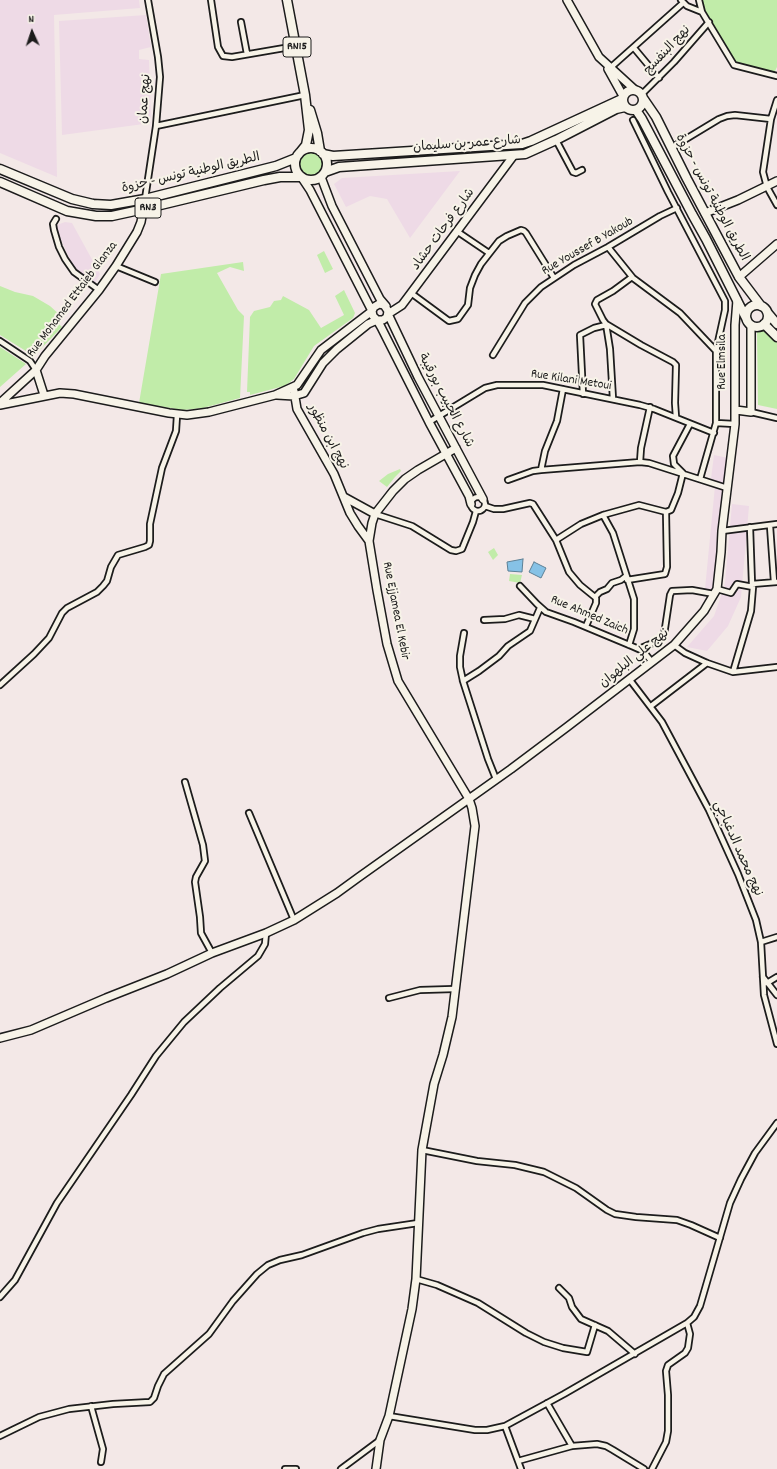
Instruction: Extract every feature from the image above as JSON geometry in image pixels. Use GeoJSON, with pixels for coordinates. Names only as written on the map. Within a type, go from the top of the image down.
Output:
{"type":"FeatureCollection","features":[{"type":"Feature","properties":{"kind":"main road","name":"RN15"},"geometry":{"type":"LineString","coordinates":[[287,0],[305,94],[308,135],[306,145],[297,156]]}},
{"type":"Feature","properties":{"kind":"main road"},"geometry":{"type":"LineString","coordinates":[[634,89],[643,96],[642,105],[636,110],[629,110],[625,107],[623,97],[628,90],[634,89]]}},
{"type":"Feature","properties":{"kind":"main road","name":"RN15"},"geometry":{"type":"LineString","coordinates":[[305,94],[314,121],[321,152]]}},
{"type":"Feature","properties":{"kind":"main road","name":"الطريق الوطنية تونس - حزوة"},"geometry":{"type":"LineString","coordinates":[[643,96],[656,117],[739,277],[777,324]]}},
{"type":"Feature","properties":{"kind":"main road","name":"شارع عمر بن سليمان"},"geometry":{"type":"LineString","coordinates":[[321,152],[333,156],[522,144],[623,97]]}},
{"type":"Feature","properties":{"kind":"main road","name":"شارع عمر بن سليمان"},"geometry":{"type":"LineString","coordinates":[[323,174],[339,167],[525,154],[616,109],[625,107]]}},
{"type":"Feature","properties":{"kind":"main road","name":"الطريق الوطنية تونس - حزوة"},"geometry":{"type":"LineString","coordinates":[[636,110],[706,239],[749,323]]}},
{"type":"Feature","properties":{"kind":"main road"},"geometry":{"type":"LineString","coordinates":[[308,148],[321,152],[327,162],[323,174],[311,181],[301,178],[295,170],[297,156],[308,148]]}},
{"type":"Feature","properties":{"kind":"main road","name":"الطريق الوطنية تونس - حزوة"},"geometry":{"type":"LineString","coordinates":[[0,170],[56,194],[81,202],[112,205],[146,199],[276,166],[297,156]]}},
{"type":"Feature","properties":{"kind":"main road","name":"الطريق الوطنية تونس - حزوة"},"geometry":{"type":"LineString","coordinates":[[0,182],[67,211],[82,214],[112,216],[264,180],[280,177],[301,178]]}},
{"type":"Feature","properties":{"kind":"main road"},"geometry":{"type":"LineString","coordinates":[[755,306],[764,309],[768,319],[764,324],[759,326],[749,323],[746,314],[750,308],[755,306]]}},
{"type":"Feature","properties":{"kind":"main road"},"geometry":{"type":"LineString","coordinates":[[764,324],[777,337]]}},
{"type":"Feature","properties":{"kind":"street","name":"نهج عمان"},"geometry":{"type":"LineString","coordinates":[[146,199],[156,126],[160,72],[148,0]]}},
{"type":"Feature","properties":{"kind":"street"},"geometry":{"type":"LineString","coordinates":[[210,0],[217,42],[221,54],[227,57],[296,46]]}},
{"type":"Feature","properties":{"kind":"street"},"geometry":{"type":"LineString","coordinates":[[568,0],[599,58],[634,89]]}},
{"type":"Feature","properties":{"kind":"street"},"geometry":{"type":"LineString","coordinates":[[699,0],[702,12],[710,22],[734,65],[777,76]]}},
{"type":"Feature","properties":{"kind":"street"},"geometry":{"type":"LineString","coordinates":[[608,67],[634,48],[682,2],[695,10],[702,12]]}},
{"type":"Feature","properties":{"kind":"street"},"geometry":{"type":"LineString","coordinates":[[241,22],[247,54]]}},
{"type":"Feature","properties":{"kind":"street","name":"نهج البنفسج"},"geometry":{"type":"LineString","coordinates":[[643,96],[710,22]]}},
{"type":"Feature","properties":{"kind":"street"},"geometry":{"type":"LineString","coordinates":[[634,48],[659,78]]}},
{"type":"Feature","properties":{"kind":"street"},"geometry":{"type":"LineString","coordinates":[[608,67],[623,97]]}},
{"type":"Feature","properties":{"kind":"street"},"geometry":{"type":"LineString","coordinates":[[156,126],[305,94]]}},
{"type":"Feature","properties":{"kind":"street"},"geometry":{"type":"LineString","coordinates":[[777,100],[772,119],[763,172],[766,187],[777,205]]}},
{"type":"Feature","properties":{"kind":"street"},"geometry":{"type":"LineString","coordinates":[[671,148],[719,119],[727,116],[735,115],[772,119]]}},
{"type":"Feature","properties":{"kind":"street"},"geometry":{"type":"LineString","coordinates":[[633,120],[725,301],[725,310],[716,351],[716,423],[700,478]]}},
{"type":"Feature","properties":{"kind":"street"},"geometry":{"type":"LineString","coordinates":[[556,140],[574,172],[576,173],[582,170]]}},
{"type":"Feature","properties":{"kind":"street","name":"شارع فرحات حشاد"},"geometry":{"type":"LineString","coordinates":[[388,314],[402,305],[412,294],[514,155]]}},
{"type":"Feature","properties":{"kind":"street"},"geometry":{"type":"LineString","coordinates":[[275,395],[294,396],[304,393],[323,363],[337,349],[368,324],[377,320],[385,319],[388,314],[386,306],[351,245],[332,206],[323,174]]}},
{"type":"Feature","properties":{"kind":"street"},"geometry":{"type":"LineString","coordinates":[[301,178],[310,190],[372,311],[373,316],[377,320]]}},
{"type":"Feature","properties":{"kind":"street"},"geometry":{"type":"LineString","coordinates":[[705,213],[777,181]]}},
{"type":"Feature","properties":{"kind":"street","name":"Rue Mohamed Ettaieb Glanza"},"geometry":{"type":"LineString","coordinates":[[0,404],[36,370],[45,356],[116,266],[137,232],[141,222],[146,199]]}},
{"type":"Feature","properties":{"kind":"street","name":"Rue Youssef B Yakoub"},"geometry":{"type":"LineString","coordinates":[[493,355],[532,294],[554,278],[660,216],[677,208]]}},
{"type":"Feature","properties":{"kind":"street"},"geometry":{"type":"LineString","coordinates":[[56,219],[53,224],[54,230],[59,247],[65,259],[74,272],[98,290]]}},
{"type":"Feature","properties":{"kind":"street"},"geometry":{"type":"LineString","coordinates":[[412,294],[449,321],[456,320],[468,305],[470,288],[475,275],[489,253],[499,241],[515,232],[524,231],[554,278]]}},
{"type":"Feature","properties":{"kind":"street"},"geometry":{"type":"LineString","coordinates":[[458,232],[489,253]]}},
{"type":"Feature","properties":{"kind":"street"},"geometry":{"type":"LineString","coordinates":[[739,277],[777,244]]}},
{"type":"Feature","properties":{"kind":"street"},"geometry":{"type":"LineString","coordinates":[[341,250],[351,245]]}},
{"type":"Feature","properties":{"kind":"street"},"geometry":{"type":"LineString","coordinates":[[608,247],[632,277],[680,313],[716,351]]}},
{"type":"Feature","properties":{"kind":"street"},"geometry":{"type":"LineString","coordinates":[[116,266],[155,282]]}},
{"type":"Feature","properties":{"kind":"street"},"geometry":{"type":"LineString","coordinates":[[356,280],[367,274]]}},
{"type":"Feature","properties":{"kind":"street"},"geometry":{"type":"LineString","coordinates":[[632,277],[595,302],[595,304],[602,320],[606,324],[641,345],[674,362],[676,365],[676,417]]}},
{"type":"Feature","properties":{"kind":"street","name":"Rue Elmsila"},"geometry":{"type":"LineString","coordinates":[[736,410],[735,354],[737,300]]}},
{"type":"Feature","properties":{"kind":"street"},"geometry":{"type":"LineString","coordinates":[[0,404],[60,393],[74,394],[177,415],[209,412],[275,395],[297,385],[320,350],[372,311],[376,305],[381,304],[386,306]]}},
{"type":"Feature","properties":{"kind":"street","name":"شارع الحبيب بورقيبة"},"geometry":{"type":"LineString","coordinates":[[388,314],[418,376],[483,498]]}},
{"type":"Feature","properties":{"kind":"street","name":"شارع الحبيب بورقيبة"},"geometry":{"type":"LineString","coordinates":[[377,320],[428,422],[474,507]]}},
{"type":"Feature","properties":{"kind":"street"},"geometry":{"type":"LineString","coordinates":[[749,323],[751,412]]}},
{"type":"Feature","properties":{"kind":"street"},"geometry":{"type":"LineString","coordinates":[[583,394],[580,335],[606,324]]}},
{"type":"Feature","properties":{"kind":"street"},"geometry":{"type":"LineString","coordinates":[[606,324],[610,349],[612,398]]}},
{"type":"Feature","properties":{"kind":"street"},"geometry":{"type":"LineString","coordinates":[[0,341],[30,361],[36,370],[44,395]]}},
{"type":"Feature","properties":{"kind":"street","name":"Rue Kilani Metoui"},"geometry":{"type":"LineString","coordinates":[[428,422],[485,388],[497,385],[543,385],[650,407],[714,433]]}},
{"type":"Feature","properties":{"kind":"street","name":"نهج ابن منظور"},"geometry":{"type":"LineString","coordinates":[[293,387],[297,409],[321,449],[350,513],[369,541]]}},
{"type":"Feature","properties":{"kind":"street"},"geometry":{"type":"LineString","coordinates":[[541,470],[545,451],[557,421],[564,389]]}},
{"type":"Feature","properties":{"kind":"street"},"geometry":{"type":"LineString","coordinates":[[640,462],[641,448],[650,407]]}},
{"type":"Feature","properties":{"kind":"street"},"geometry":{"type":"LineString","coordinates":[[736,410],[777,418]]}},
{"type":"Feature","properties":{"kind":"street","name":"نهج علي البلهوان"},"geometry":{"type":"LineString","coordinates":[[0,1038],[32,1030],[106,998],[167,974],[212,953],[266,933],[294,920],[337,893],[469,799],[630,680],[674,645],[704,611],[716,592],[736,410]]}},
{"type":"Feature","properties":{"kind":"street"},"geometry":{"type":"LineString","coordinates":[[0,685],[49,638],[62,613],[67,608],[97,592],[103,586],[107,581],[111,567],[118,555],[145,548],[149,545],[150,524],[162,468],[176,431],[177,415]]}},
{"type":"Feature","properties":{"kind":"street"},"geometry":{"type":"LineString","coordinates":[[716,423],[735,424]]}},
{"type":"Feature","properties":{"kind":"street"},"geometry":{"type":"LineString","coordinates":[[683,473],[674,464],[672,458],[690,424]]}},
{"type":"Feature","properties":{"kind":"street","name":"Rue Ejjamea El Kebir"},"geometry":{"type":"LineString","coordinates":[[376,1469],[380,1440],[389,1416],[412,1309],[416,1279],[422,1150],[434,1084],[452,1017],[454,989],[474,834],[473,814],[469,799],[398,681],[387,644],[369,541],[375,514],[393,491],[406,479],[445,453],[456,448]]}},
{"type":"Feature","properties":{"kind":"street"},"geometry":{"type":"LineString","coordinates":[[508,480],[533,471],[640,462],[649,463],[700,478],[727,488]]}},
{"type":"Feature","properties":{"kind":"street"},"geometry":{"type":"LineString","coordinates":[[556,540],[581,524],[603,515],[639,505],[666,512],[671,510],[683,473]]}},
{"type":"Feature","properties":{"kind":"street"},"geometry":{"type":"LineString","coordinates":[[344,497],[375,514],[412,526],[456,552],[462,548],[473,522],[474,507],[472,500],[476,497],[483,498],[485,506]]}},
{"type":"Feature","properties":{"kind":"street"},"geometry":{"type":"LineString","coordinates":[[485,506],[494,509],[503,509],[530,503],[533,504],[556,540],[569,572],[580,585],[595,597],[596,603],[586,626]]}},
{"type":"Feature","properties":{"kind":"street"},"geometry":{"type":"LineString","coordinates":[[474,507],[482,510],[485,506]]}},
{"type":"Feature","properties":{"kind":"street"},"geometry":{"type":"LineString","coordinates":[[595,597],[600,592],[607,589],[612,583],[627,578],[665,574],[667,568],[666,512]]}},
{"type":"Feature","properties":{"kind":"street"},"geometry":{"type":"LineString","coordinates":[[603,515],[613,533],[634,600],[634,629],[630,645]]}},
{"type":"Feature","properties":{"kind":"street"},"geometry":{"type":"LineString","coordinates":[[722,531],[777,524]]}},
{"type":"Feature","properties":{"kind":"street"},"geometry":{"type":"LineString","coordinates":[[639,649],[659,640],[664,635],[670,595],[672,591],[692,590],[731,593],[737,584],[752,585],[775,582],[770,526]]}},
{"type":"Feature","properties":{"kind":"street"},"geometry":{"type":"LineString","coordinates":[[733,672],[751,611],[752,585],[750,528]]}},
{"type":"Feature","properties":{"kind":"street","name":"Rue Ahmed Zaich"},"geometry":{"type":"LineString","coordinates":[[520,586],[540,608],[546,612],[586,626],[639,649],[647,655],[652,662]]}},
{"type":"Feature","properties":{"kind":"street"},"geometry":{"type":"LineString","coordinates":[[463,681],[499,656],[508,646],[530,630],[540,608]]}},
{"type":"Feature","properties":{"kind":"street"},"geometry":{"type":"LineString","coordinates":[[484,620],[505,619],[519,615],[535,619]]}},
{"type":"Feature","properties":{"kind":"street"},"geometry":{"type":"LineString","coordinates":[[464,634],[459,662],[463,681],[496,779]]}},
{"type":"Feature","properties":{"kind":"street"},"geometry":{"type":"LineString","coordinates":[[674,645],[685,653],[707,663],[733,672],[777,667]]}},
{"type":"Feature","properties":{"kind":"street"},"geometry":{"type":"LineString","coordinates":[[651,706],[707,663]]}},
{"type":"Feature","properties":{"kind":"street","name":"نهج محمد الدغباجي"},"geometry":{"type":"LineString","coordinates":[[630,680],[651,706],[671,739],[714,821],[738,874],[756,920],[761,942],[764,995],[777,1044]]}},
{"type":"Feature","properties":{"kind":"street"},"geometry":{"type":"LineString","coordinates":[[185,782],[204,845],[205,861],[196,877],[195,882],[201,933],[212,953]]}},
{"type":"Feature","properties":{"kind":"street"},"geometry":{"type":"LineString","coordinates":[[249,814],[294,920]]}},
{"type":"Feature","properties":{"kind":"street"},"geometry":{"type":"LineString","coordinates":[[0,1297],[15,1280],[57,1203],[156,1056],[184,1022],[220,988],[258,956],[265,944],[266,933]]}},
{"type":"Feature","properties":{"kind":"street"},"geometry":{"type":"LineString","coordinates":[[761,942],[777,937]]}},
{"type":"Feature","properties":{"kind":"street"},"geometry":{"type":"LineString","coordinates":[[763,977],[777,995]]}},
{"type":"Feature","properties":{"kind":"street"},"geometry":{"type":"LineString","coordinates":[[767,983],[777,977]]}},
{"type":"Feature","properties":{"kind":"street"},"geometry":{"type":"LineString","coordinates":[[389,998],[420,990],[454,989]]}},
{"type":"Feature","properties":{"kind":"street"},"geometry":{"type":"LineString","coordinates":[[389,1416],[476,1430],[487,1430],[504,1426],[635,1354],[687,1323],[694,1317],[700,1306],[730,1203],[740,1179],[755,1153],[777,1123]]}},
{"type":"Feature","properties":{"kind":"street"},"geometry":{"type":"LineString","coordinates":[[422,1150],[477,1161],[515,1165],[544,1172],[576,1188],[615,1214],[677,1220],[720,1238]]}},
{"type":"Feature","properties":{"kind":"street"},"geometry":{"type":"LineString","coordinates":[[0,1436],[39,1417],[69,1409],[91,1406],[147,1403],[151,1401],[154,1398],[164,1374],[209,1334],[233,1301],[257,1274],[268,1266],[280,1260],[302,1255],[363,1233],[418,1222]]}},
{"type":"Feature","properties":{"kind":"street"},"geometry":{"type":"LineString","coordinates":[[416,1279],[437,1285],[478,1303],[526,1333],[544,1342],[562,1348],[587,1352],[595,1325]]}},
{"type":"Feature","properties":{"kind":"street"},"geometry":{"type":"LineString","coordinates":[[559,1288],[569,1298],[572,1307],[580,1320],[608,1331],[635,1354]]}},
{"type":"Feature","properties":{"kind":"street"},"geometry":{"type":"LineString","coordinates":[[652,1469],[666,1442],[668,1431],[667,1368],[670,1363],[688,1348],[690,1334],[687,1323]]}},
{"type":"Feature","properties":{"kind":"street"},"geometry":{"type":"LineString","coordinates":[[547,1403],[572,1446]]}},
{"type":"Feature","properties":{"kind":"street"},"geometry":{"type":"LineString","coordinates":[[91,1406],[103,1449],[101,1462]]}},
{"type":"Feature","properties":{"kind":"street"},"geometry":{"type":"LineString","coordinates":[[504,1426],[521,1469]]}},
{"type":"Feature","properties":{"kind":"street"},"geometry":{"type":"LineString","coordinates":[[341,1469],[380,1440]]}},
{"type":"Feature","properties":{"kind":"street"},"geometry":{"type":"LineString","coordinates":[[518,1461],[572,1446],[597,1444],[606,1446],[644,1469]]}},
{"type":"Feature","properties":{"kind":"street"},"geometry":{"type":"LineString","coordinates":[[285,1469],[296,1469]]}},
{"type":"Feature","properties":{"kind":"shaded area"},"geometry":{"type":"Polygon","coordinates":[[[0,0],[139,0],[140,8],[54,15],[57,177],[0,153],[0,0]]]}},
{"type":"Feature","properties":{"kind":"shaded area"},"geometry":{"type":"Polygon","coordinates":[[[146,15],[151,47],[139,50],[139,59],[149,60],[151,123],[62,135],[59,21],[146,15]]]}},
{"type":"Feature","properties":{"kind":"shaded area"},"geometry":{"type":"Polygon","coordinates":[[[460,171],[410,238],[387,199],[370,196],[346,207],[334,184],[342,178],[460,171]]]}},
{"type":"Feature","properties":{"kind":"shaded area"},"geometry":{"type":"Polygon","coordinates":[[[65,222],[72,223],[100,274],[95,283],[90,283],[75,271],[56,228],[57,225],[65,222]]]}},
{"type":"Feature","properties":{"kind":"shaded area"},"geometry":{"type":"Polygon","coordinates":[[[714,455],[728,458],[727,485],[711,479],[714,455]]]}},
{"type":"Feature","properties":{"kind":"shaded area"},"geometry":{"type":"Polygon","coordinates":[[[715,486],[726,489],[718,579],[711,595],[705,589],[715,486]]]}},
{"type":"Feature","properties":{"kind":"shaded area"},"geometry":{"type":"Polygon","coordinates":[[[732,504],[749,506],[741,597],[728,626],[707,651],[687,647],[714,616],[721,596],[725,583],[732,504]]]}},
{"type":"Feature","properties":{"kind":"green space"},"geometry":{"type":"Polygon","coordinates":[[[703,0],[777,0],[777,67],[774,73],[742,66],[735,62],[702,5],[703,0]]]}},
{"type":"Feature","properties":{"kind":"green space"},"geometry":{"type":"Polygon","coordinates":[[[311,153],[319,156],[322,164],[319,172],[311,175],[303,172],[300,164],[303,156],[311,153]]]}},
{"type":"Feature","properties":{"kind":"green space"},"geometry":{"type":"Polygon","coordinates":[[[324,251],[333,269],[325,273],[317,255],[324,251]]]}},
{"type":"Feature","properties":{"kind":"green space"},"geometry":{"type":"Polygon","coordinates":[[[243,262],[244,271],[230,267],[217,273],[238,310],[244,316],[240,398],[203,408],[183,410],[139,403],[161,274],[243,262]]]}},
{"type":"Feature","properties":{"kind":"green space"},"geometry":{"type":"Polygon","coordinates":[[[0,286],[15,292],[33,296],[50,306],[61,316],[58,319],[61,322],[59,324],[62,327],[34,356],[0,335],[0,286]]]}},
{"type":"Feature","properties":{"kind":"green space"},"geometry":{"type":"Polygon","coordinates":[[[344,290],[355,313],[353,318],[314,346],[294,379],[289,383],[284,386],[250,395],[250,392],[247,392],[250,317],[254,311],[270,307],[274,301],[281,300],[283,296],[309,310],[321,328],[344,315],[335,296],[344,290]]]}},
{"type":"Feature","properties":{"kind":"green space"},"geometry":{"type":"Polygon","coordinates":[[[767,330],[777,342],[777,409],[758,405],[757,332],[767,330]]]}},
{"type":"Feature","properties":{"kind":"green space"},"geometry":{"type":"Polygon","coordinates":[[[0,347],[26,364],[0,387],[0,347]]]}},
{"type":"Feature","properties":{"kind":"green space"},"geometry":{"type":"Polygon","coordinates":[[[400,469],[401,471],[387,487],[379,481],[388,474],[400,469]]]}},
{"type":"Feature","properties":{"kind":"green space"},"geometry":{"type":"Polygon","coordinates":[[[494,548],[498,555],[493,560],[488,552],[494,548]]]}},
{"type":"Feature","properties":{"kind":"green space"},"geometry":{"type":"Polygon","coordinates":[[[510,574],[522,575],[520,583],[509,581],[510,574]]]}},
{"type":"Feature","properties":{"kind":"water"},"geometry":{"type":"Polygon","coordinates":[[[523,559],[522,572],[508,571],[507,562],[523,559]]]}},
{"type":"Feature","properties":{"kind":"water"},"geometry":{"type":"Polygon","coordinates":[[[534,562],[546,568],[541,578],[529,572],[534,562]]]}}]}
